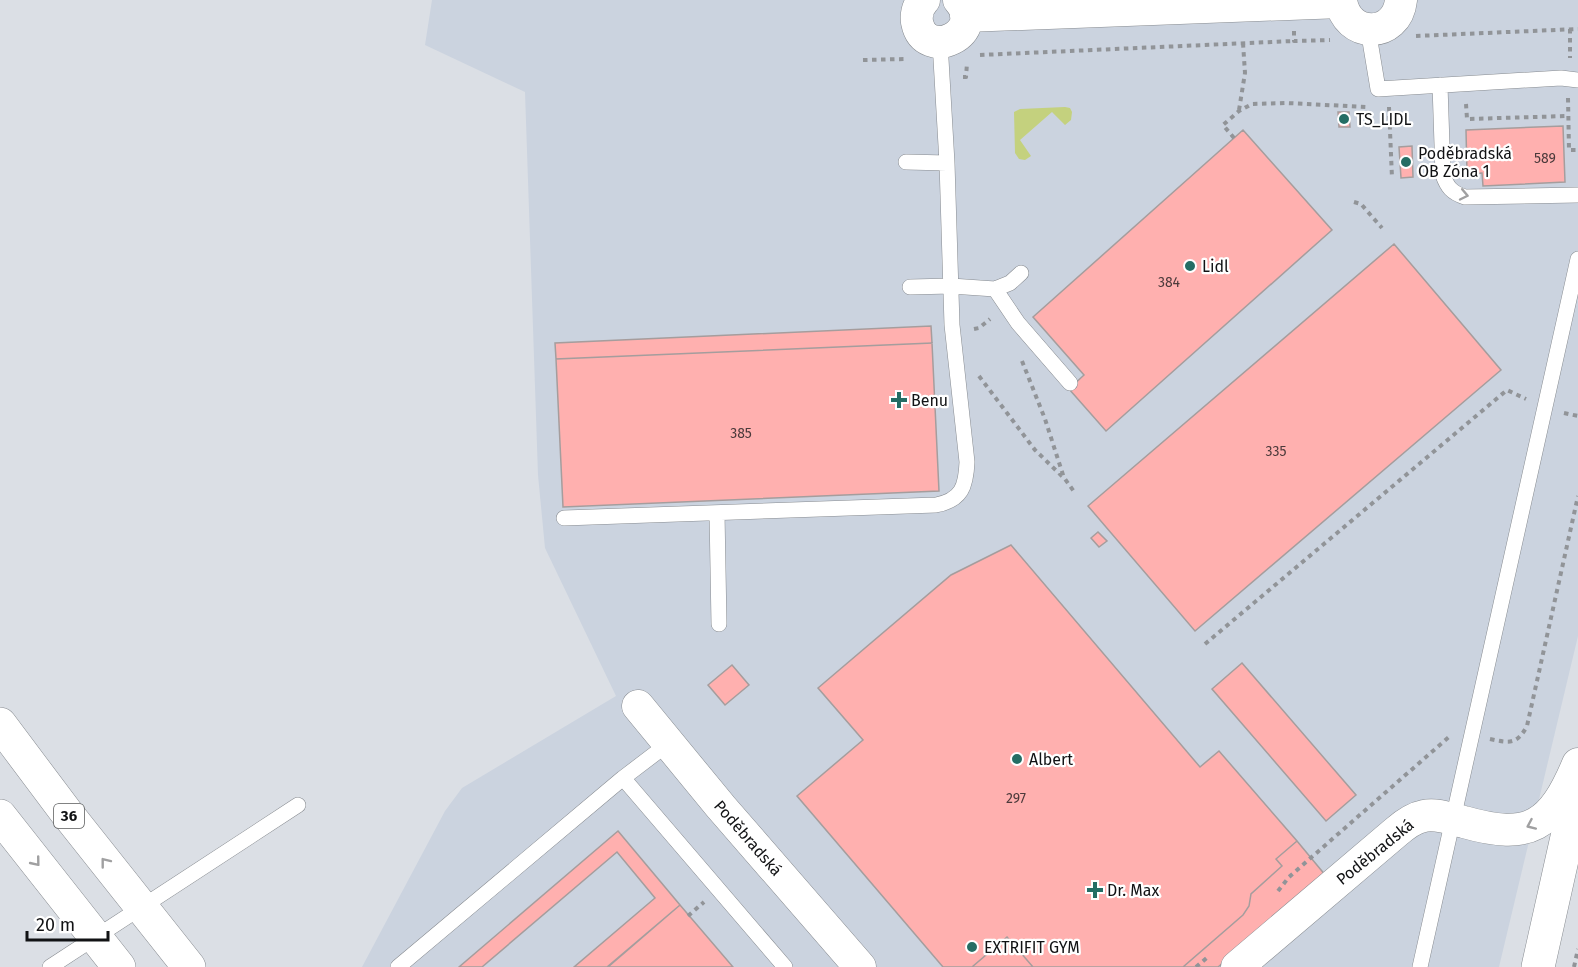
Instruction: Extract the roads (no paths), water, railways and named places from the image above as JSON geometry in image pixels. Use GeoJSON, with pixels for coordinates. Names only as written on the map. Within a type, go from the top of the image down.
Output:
{"type":"FeatureCollection","features":[{"type":"Feature","properties":{"kind":"main road","name":"36"},"geometry":{"type":"LineString","coordinates":[[0,724],[189,967]]}},
{"type":"Feature","properties":{"kind":"main road"},"geometry":{"type":"LineString","coordinates":[[1538,967],[1578,788]]}},
{"type":"Feature","properties":{"kind":"main road"},"geometry":{"type":"LineString","coordinates":[[0,816],[119,967]]}},
{"type":"Feature","properties":{"kind":"street"},"geometry":{"type":"LineString","coordinates":[[924,0],[918,11],[918,26],[926,37],[939,42],[948,42],[956,38],[965,24],[963,8],[1341,1],[1346,17],[1359,27],[1368,29],[1388,25],[1398,14],[1401,0]]}},
{"type":"Feature","properties":{"kind":"street","name":"Poděbradská"},"geometry":{"type":"LineString","coordinates":[[638,706],[721,807],[860,967]]}},
{"type":"Feature","properties":{"kind":"street","name":"Poděbradská"},"geometry":{"type":"LineString","coordinates":[[1237,967],[1405,824],[1421,816],[1429,815],[1496,830],[1520,830],[1543,819],[1554,809],[1578,764]]}},
{"type":"Feature","properties":{"kind":"lane"},"geometry":{"type":"LineString","coordinates":[[1368,29],[1378,89],[1565,78],[1577,88]]}},
{"type":"Feature","properties":{"kind":"lane"},"geometry":{"type":"LineString","coordinates":[[564,518],[936,505],[951,500],[963,488],[966,477],[961,396],[955,357],[947,163],[939,42]]}},
{"type":"Feature","properties":{"kind":"lane"},"geometry":{"type":"LineString","coordinates":[[1440,85],[1443,175],[1446,184],[1453,192],[1465,197],[1578,195]]}},
{"type":"Feature","properties":{"kind":"lane"},"geometry":{"type":"LineString","coordinates":[[906,162],[947,163]]}},
{"type":"Feature","properties":{"kind":"lane"},"geometry":{"type":"LineString","coordinates":[[1420,967],[1578,259]]}},
{"type":"Feature","properties":{"kind":"lane"},"geometry":{"type":"LineString","coordinates":[[910,287],[951,286],[995,289],[1010,283],[1021,273]]}},
{"type":"Feature","properties":{"kind":"lane"},"geometry":{"type":"LineString","coordinates":[[995,289],[1018,323],[1070,382]]}},
{"type":"Feature","properties":{"kind":"lane"},"geometry":{"type":"LineString","coordinates":[[717,513],[719,624]]}},
{"type":"Feature","properties":{"kind":"lane"},"geometry":{"type":"LineString","coordinates":[[398,967],[669,742]]}},
{"type":"Feature","properties":{"kind":"lane"},"geometry":{"type":"LineString","coordinates":[[623,778],[785,967]]}},
{"type":"Feature","properties":{"kind":"lane"},"geometry":{"type":"LineString","coordinates":[[50,967],[298,805]]}},
{"type":"Feature","properties":{"kind":"place","name":"TS_LIDL"},"geometry":{"type":"Point","coordinates":[1344,119]}},
{"type":"Feature","properties":{"kind":"place","name":"Poděbradská OB Zóna 1"},"geometry":{"type":"Point","coordinates":[1406,162]}},
{"type":"Feature","properties":{"kind":"place","name":"Lidl"},"geometry":{"type":"Point","coordinates":[1190,266]}},
{"type":"Feature","properties":{"kind":"place","name":"Benu"},"geometry":{"type":"Point","coordinates":[899,400]}},
{"type":"Feature","properties":{"kind":"place","name":"Albert"},"geometry":{"type":"Point","coordinates":[1017,759]}},
{"type":"Feature","properties":{"kind":"place","name":"Dr. Max"},"geometry":{"type":"Point","coordinates":[1095,890]}},
{"type":"Feature","properties":{"kind":"place","name":"EXTRIFIT GYM"},"geometry":{"type":"Point","coordinates":[972,947]}}]}
